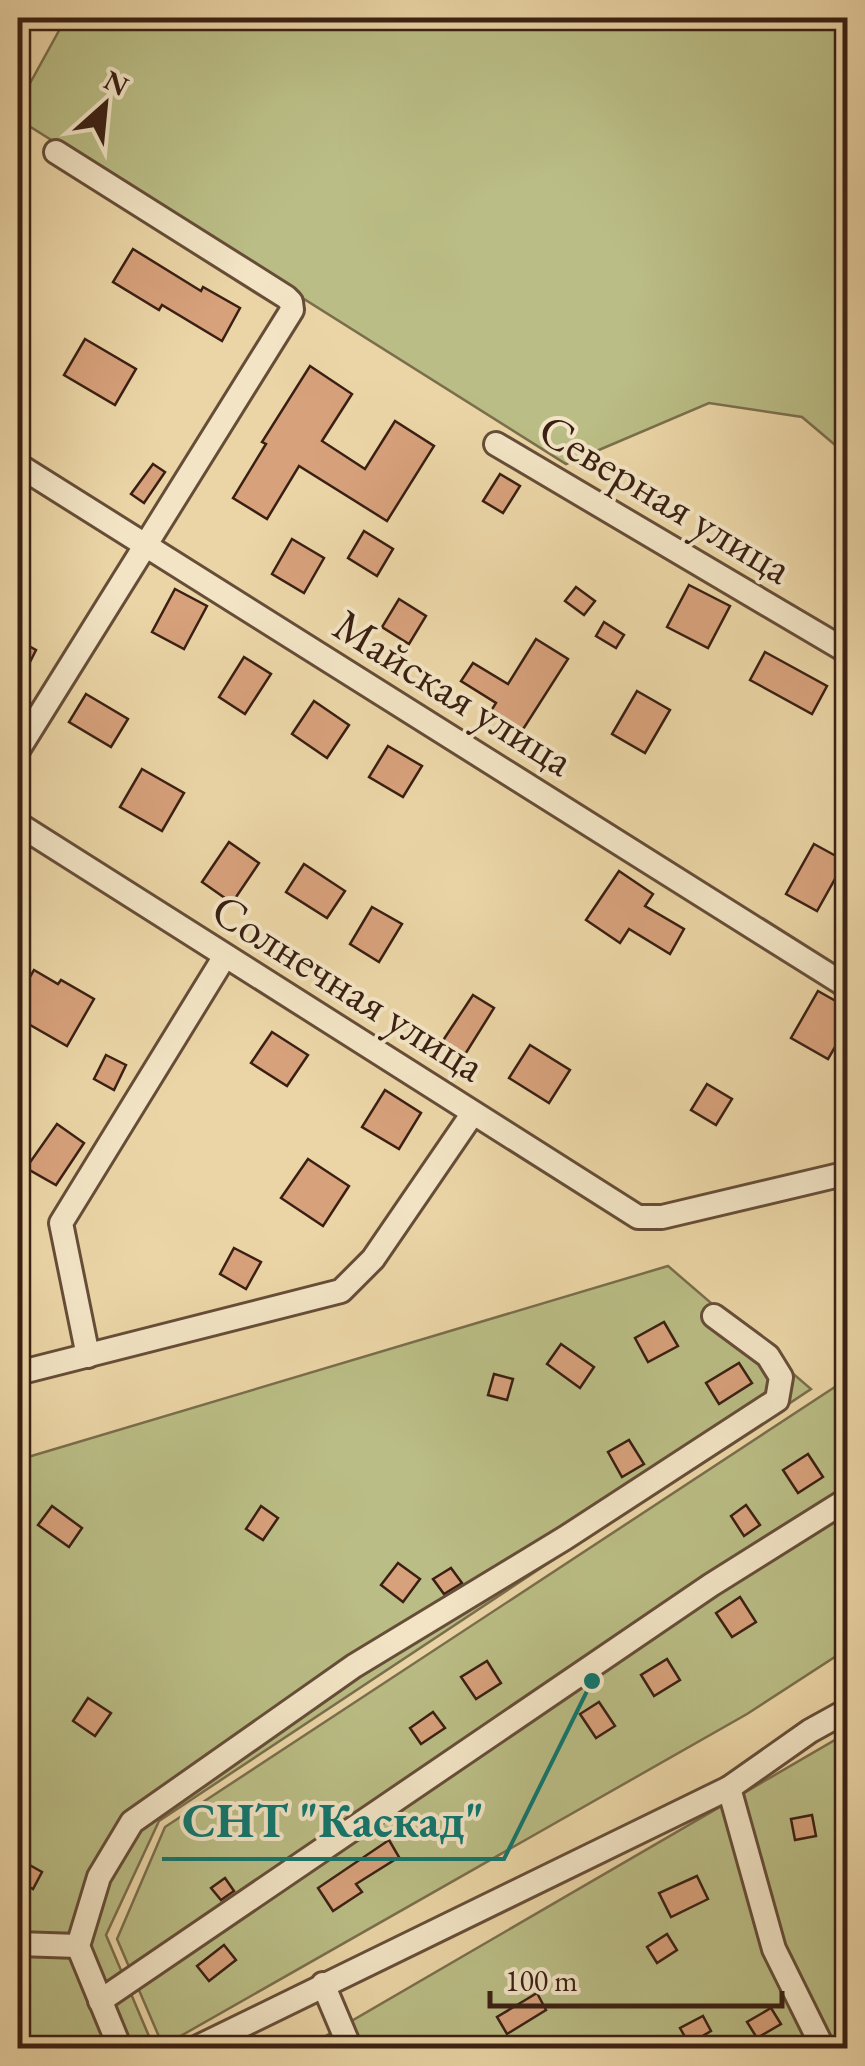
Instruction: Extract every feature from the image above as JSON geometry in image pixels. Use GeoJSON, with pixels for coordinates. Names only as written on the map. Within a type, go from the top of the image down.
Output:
{"type":"FeatureCollection","features":[{"type":"Feature","properties":{"kind":"street"},"geometry":{"type":"LineString","coordinates":[[18,750],[289,317],[291,302],[56,152]]}},
{"type":"Feature","properties":{"kind":"street","name":"Северная улица"},"geometry":{"type":"LineString","coordinates":[[496,444],[848,652]]}},
{"type":"Feature","properties":{"kind":"street","name":"Майская улица"},"geometry":{"type":"LineString","coordinates":[[18,465],[848,987]]}},
{"type":"Feature","properties":{"kind":"street","name":"Солнечная улица"},"geometry":{"type":"LineString","coordinates":[[18,824],[638,1217],[662,1217],[848,1174]]}},
{"type":"Feature","properties":{"kind":"street"},"geometry":{"type":"LineString","coordinates":[[88,1356],[61,1222],[225,956]]}},
{"type":"Feature","properties":{"kind":"street"},"geometry":{"type":"LineString","coordinates":[[18,1373],[341,1291],[373,1259],[473,1113]]}},
{"type":"Feature","properties":{"kind":"street"},"geometry":{"type":"LineString","coordinates":[[120,2048],[78,1946],[99,1878],[132,1822],[354,1666],[565,1538],[777,1400],[781,1377],[768,1356],[714,1316]]}},
{"type":"Feature","properties":{"kind":"street"},"geometry":{"type":"LineString","coordinates":[[100,2002],[711,1585],[848,1499]]}},
{"type":"Feature","properties":{"kind":"street"},"geometry":{"type":"LineString","coordinates":[[196,2048],[729,1788],[810,1730],[848,1710]]}},
{"type":"Feature","properties":{"kind":"street"},"geometry":{"type":"LineString","coordinates":[[729,1788],[774,1948],[823,2048]]}},
{"type":"Feature","properties":{"kind":"street"},"geometry":{"type":"LineString","coordinates":[[18,1944],[78,1946]]}},
{"type":"Feature","properties":{"kind":"street"},"geometry":{"type":"LineString","coordinates":[[323,1984],[350,2048]]}},
{"type":"Feature","properties":{"kind":"green space"},"geometry":{"type":"Polygon","coordinates":[[[66,18],[847,18],[847,455],[802,417],[709,403],[566,464],[18,119],[18,105],[66,18]]]}},
{"type":"Feature","properties":{"kind":"green space"},"geometry":{"type":"Polygon","coordinates":[[[668,1266],[811,1389],[159,1821],[106,1935],[154,2048],[18,2048],[18,1460],[668,1266]]]}},
{"type":"Feature","properties":{"kind":"green space"},"geometry":{"type":"Polygon","coordinates":[[[847,1379],[847,1649],[747,1714],[163,2046],[117,1939],[165,1827],[847,1379]]]}},
{"type":"Feature","properties":{"kind":"green space"},"geometry":{"type":"Polygon","coordinates":[[[847,1733],[847,2048],[305,2048],[847,1733]]]}},
{"type":"Feature","properties":{"kind":"building"},"geometry":{"type":"Polygon","coordinates":[[[133,249],[201,291],[203,287],[240,308],[222,341],[162,305],[159,310],[113,282],[133,249]]]}},
{"type":"Feature","properties":{"kind":"building"},"geometry":{"type":"Polygon","coordinates":[[[85,339],[136,369],[115,405],[64,375],[85,339]]]}},
{"type":"Feature","properties":{"kind":"building"},"geometry":{"type":"Polygon","coordinates":[[[310,366],[352,394],[322,441],[365,469],[395,421],[434,446],[387,521],[299,466],[267,519],[233,498],[266,444],[262,442],[310,366]]]}},
{"type":"Feature","properties":{"kind":"building"},"geometry":{"type":"Polygon","coordinates":[[[153,464],[165,472],[144,503],[131,494],[153,464]]]}},
{"type":"Feature","properties":{"kind":"building"},"geometry":{"type":"Polygon","coordinates":[[[500,474],[520,486],[503,513],[483,501],[500,474]]]}},
{"type":"Feature","properties":{"kind":"building"},"geometry":{"type":"Polygon","coordinates":[[[364,531],[393,549],[377,576],[348,558],[364,531]]]}},
{"type":"Feature","properties":{"kind":"building"},"geometry":{"type":"Polygon","coordinates":[[[292,539],[324,558],[304,593],[272,574],[292,539]]]}},
{"type":"Feature","properties":{"kind":"building"},"geometry":{"type":"Polygon","coordinates":[[[689,585],[730,606],[708,648],[667,627],[689,585]]]}},
{"type":"Feature","properties":{"kind":"building"},"geometry":{"type":"Polygon","coordinates":[[[576,587],[595,601],[584,615],[565,601],[576,587]]]}},
{"type":"Feature","properties":{"kind":"building"},"geometry":{"type":"Polygon","coordinates":[[[175,589],[207,606],[184,649],[152,632],[175,589]]]}},
{"type":"Feature","properties":{"kind":"building"},"geometry":{"type":"Polygon","coordinates":[[[399,599],[426,616],[409,644],[382,627],[399,599]]]}},
{"type":"Feature","properties":{"kind":"building"},"geometry":{"type":"Polygon","coordinates":[[[604,622],[624,635],[616,648],[596,636],[604,622]]]}},
{"type":"Feature","properties":{"kind":"building"},"geometry":{"type":"Polygon","coordinates":[[[536,639],[568,659],[520,734],[489,714],[496,703],[461,681],[473,663],[508,684],[536,639]]]}},
{"type":"Feature","properties":{"kind":"building"},"geometry":{"type":"Polygon","coordinates":[[[18,640],[36,650],[18,686],[18,640]]]}},
{"type":"Feature","properties":{"kind":"building"},"geometry":{"type":"Polygon","coordinates":[[[765,652],[827,686],[812,714],[750,680],[765,652]]]}},
{"type":"Feature","properties":{"kind":"building"},"geometry":{"type":"Polygon","coordinates":[[[244,657],[271,674],[245,714],[219,697],[244,657]]]}},
{"type":"Feature","properties":{"kind":"building"},"geometry":{"type":"Polygon","coordinates":[[[637,691],[670,710],[645,753],[612,734],[637,691]]]}},
{"type":"Feature","properties":{"kind":"building"},"geometry":{"type":"Polygon","coordinates":[[[86,694],[128,719],[111,747],[69,722],[86,694]]]}},
{"type":"Feature","properties":{"kind":"building"},"geometry":{"type":"Polygon","coordinates":[[[314,701],[349,725],[327,758],[292,734],[314,701]]]}},
{"type":"Feature","properties":{"kind":"building"},"geometry":{"type":"Polygon","coordinates":[[[388,746],[422,766],[403,797],[369,777],[388,746]]]}},
{"type":"Feature","properties":{"kind":"building"},"geometry":{"type":"Polygon","coordinates":[[[142,769],[184,793],[162,831],[120,807],[142,769]]]}},
{"type":"Feature","properties":{"kind":"building"},"geometry":{"type":"Polygon","coordinates":[[[229,842],[259,863],[232,903],[202,882],[229,842]]]}},
{"type":"Feature","properties":{"kind":"building"},"geometry":{"type":"Polygon","coordinates":[[[814,844],[845,861],[817,911],[786,894],[814,844]]]}},
{"type":"Feature","properties":{"kind":"building"},"geometry":{"type":"Polygon","coordinates":[[[304,864],[345,891],[327,918],[286,892],[304,864]]]}},
{"type":"Feature","properties":{"kind":"building"},"geometry":{"type":"Polygon","coordinates":[[[619,871],[653,894],[645,906],[684,929],[670,954],[629,929],[620,943],[586,920],[619,871]]]}},
{"type":"Feature","properties":{"kind":"building"},"geometry":{"type":"Polygon","coordinates":[[[372,907],[402,924],[379,962],[350,944],[372,907]]]}},
{"type":"Feature","properties":{"kind":"building"},"geometry":{"type":"Polygon","coordinates":[[[34,970],[94,999],[67,1046],[18,1018],[18,998],[34,970]]]}},
{"type":"Feature","properties":{"kind":"building"},"geometry":{"type":"Polygon","coordinates":[[[818,991],[848,1008],[848,1025],[828,1059],[791,1038],[818,991]]]}},
{"type":"Feature","properties":{"kind":"building"},"geometry":{"type":"Polygon","coordinates":[[[473,995],[494,1008],[464,1056],[442,1042],[473,995]]]}},
{"type":"Feature","properties":{"kind":"building"},"geometry":{"type":"Polygon","coordinates":[[[272,1032],[308,1055],[287,1086],[251,1063],[272,1032]]]}},
{"type":"Feature","properties":{"kind":"building"},"geometry":{"type":"Polygon","coordinates":[[[530,1045],[570,1070],[549,1103],[509,1078],[530,1045]]]}},
{"type":"Feature","properties":{"kind":"building"},"geometry":{"type":"Polygon","coordinates":[[[106,1055],[126,1065],[114,1090],[94,1079],[106,1055]]]}},
{"type":"Feature","properties":{"kind":"building"},"geometry":{"type":"Polygon","coordinates":[[[707,1084],[732,1099],[716,1125],[691,1110],[707,1084]]]}},
{"type":"Feature","properties":{"kind":"building"},"geometry":{"type":"Polygon","coordinates":[[[385,1090],[421,1113],[399,1149],[362,1127],[385,1090]]]}},
{"type":"Feature","properties":{"kind":"building"},"geometry":{"type":"Polygon","coordinates":[[[57,1124],[84,1143],[56,1185],[26,1168],[57,1124]]]}},
{"type":"Feature","properties":{"kind":"building"},"geometry":{"type":"Polygon","coordinates":[[[308,1159],[349,1186],[323,1226],[281,1198],[308,1159]]]}},
{"type":"Feature","properties":{"kind":"building"},"geometry":{"type":"Polygon","coordinates":[[[234,1248],[261,1262],[246,1289],[220,1274],[234,1248]]]}},
{"type":"Feature","properties":{"kind":"building"},"geometry":{"type":"Polygon","coordinates":[[[664,1322],[678,1346],[648,1362],[635,1338],[664,1322]]]}},
{"type":"Feature","properties":{"kind":"building"},"geometry":{"type":"Polygon","coordinates":[[[561,1344],[594,1367],[580,1388],[547,1364],[561,1344]]]}},
{"type":"Feature","properties":{"kind":"building"},"geometry":{"type":"Polygon","coordinates":[[[739,1363],[752,1383],[719,1404],[706,1383],[739,1363]]]}},
{"type":"Feature","properties":{"kind":"building"},"geometry":{"type":"Polygon","coordinates":[[[494,1374],[513,1379],[507,1400],[488,1395],[494,1374]]]}},
{"type":"Feature","properties":{"kind":"building"},"geometry":{"type":"Polygon","coordinates":[[[629,1440],[644,1464],[622,1477],[608,1452],[629,1440]]]}},
{"type":"Feature","properties":{"kind":"building"},"geometry":{"type":"Polygon","coordinates":[[[808,1454],[823,1477],[798,1493],[783,1470],[808,1454]]]}},
{"type":"Feature","properties":{"kind":"building"},"geometry":{"type":"Polygon","coordinates":[[[746,1505],[760,1525],[744,1536],[731,1516],[746,1505]]]}},
{"type":"Feature","properties":{"kind":"building"},"geometry":{"type":"Polygon","coordinates":[[[52,1506],[82,1528],[69,1547],[38,1525],[52,1506]]]}},
{"type":"Feature","properties":{"kind":"building"},"geometry":{"type":"Polygon","coordinates":[[[261,1506],[278,1518],[263,1540],[246,1529],[261,1506]]]}},
{"type":"Feature","properties":{"kind":"building"},"geometry":{"type":"Polygon","coordinates":[[[398,1563],[420,1579],[403,1602],[381,1585],[398,1563]]]}},
{"type":"Feature","properties":{"kind":"building"},"geometry":{"type":"Polygon","coordinates":[[[451,1568],[462,1583],[444,1594],[433,1579],[451,1568]]]}},
{"type":"Feature","properties":{"kind":"building"},"geometry":{"type":"Polygon","coordinates":[[[740,1597],[756,1622],[732,1637],[716,1613],[740,1597]]]}},
{"type":"Feature","properties":{"kind":"building"},"geometry":{"type":"Polygon","coordinates":[[[667,1659],[680,1680],[654,1696],[641,1675],[667,1659]]]}},
{"type":"Feature","properties":{"kind":"building"},"geometry":{"type":"Polygon","coordinates":[[[487,1661],[501,1683],[476,1699],[461,1677],[487,1661]]]}},
{"type":"Feature","properties":{"kind":"building"},"geometry":{"type":"Polygon","coordinates":[[[88,1698],[111,1713],[95,1736],[73,1721],[88,1698]]]}},
{"type":"Feature","properties":{"kind":"building"},"geometry":{"type":"Polygon","coordinates":[[[599,1702],[615,1726],[596,1738],[580,1714],[599,1702]]]}},
{"type":"Feature","properties":{"kind":"building"},"geometry":{"type":"Polygon","coordinates":[[[433,1712],[445,1728],[421,1744],[410,1728],[433,1712]]]}},
{"type":"Feature","properties":{"kind":"building"},"geometry":{"type":"Polygon","coordinates":[[[812,1815],[816,1836],[795,1840],[791,1819],[812,1815]]]}},
{"type":"Feature","properties":{"kind":"building"},"geometry":{"type":"Polygon","coordinates":[[[389,1840],[399,1857],[356,1884],[362,1892],[333,1911],[318,1888],[389,1840]]]}},
{"type":"Feature","properties":{"kind":"building"},"geometry":{"type":"Polygon","coordinates":[[[26,1863],[42,1872],[33,1889],[18,1881],[26,1863]]]}},
{"type":"Feature","properties":{"kind":"building"},"geometry":{"type":"Polygon","coordinates":[[[697,1876],[708,1899],[671,1917],[659,1893],[697,1876]]]}},
{"type":"Feature","properties":{"kind":"building"},"geometry":{"type":"Polygon","coordinates":[[[225,1878],[234,1891],[221,1900],[211,1888],[225,1878]]]}},
{"type":"Feature","properties":{"kind":"building"},"geometry":{"type":"Polygon","coordinates":[[[667,1934],[677,1950],[657,1963],[647,1947],[667,1934]]]}},
{"type":"Feature","properties":{"kind":"building"},"geometry":{"type":"Polygon","coordinates":[[[224,1945],[236,1960],[209,1981],[197,1966],[224,1945]]]}},
{"type":"Feature","properties":{"kind":"building"},"geometry":{"type":"Polygon","coordinates":[[[537,1993],[546,2010],[507,2034],[497,2017],[537,1993]]]}},
{"type":"Feature","properties":{"kind":"building"},"geometry":{"type":"Polygon","coordinates":[[[771,2008],[781,2024],[757,2038],[747,2022],[771,2008]]]}},
{"type":"Feature","properties":{"kind":"building"},"geometry":{"type":"Polygon","coordinates":[[[703,2016],[711,2031],[689,2044],[680,2028],[703,2016]]]}},
{"type":"Feature","properties":{"kind":"place","name":"СНТ \"Каскад\""},"geometry":{"type":"Point","coordinates":[592,1681]}}]}
